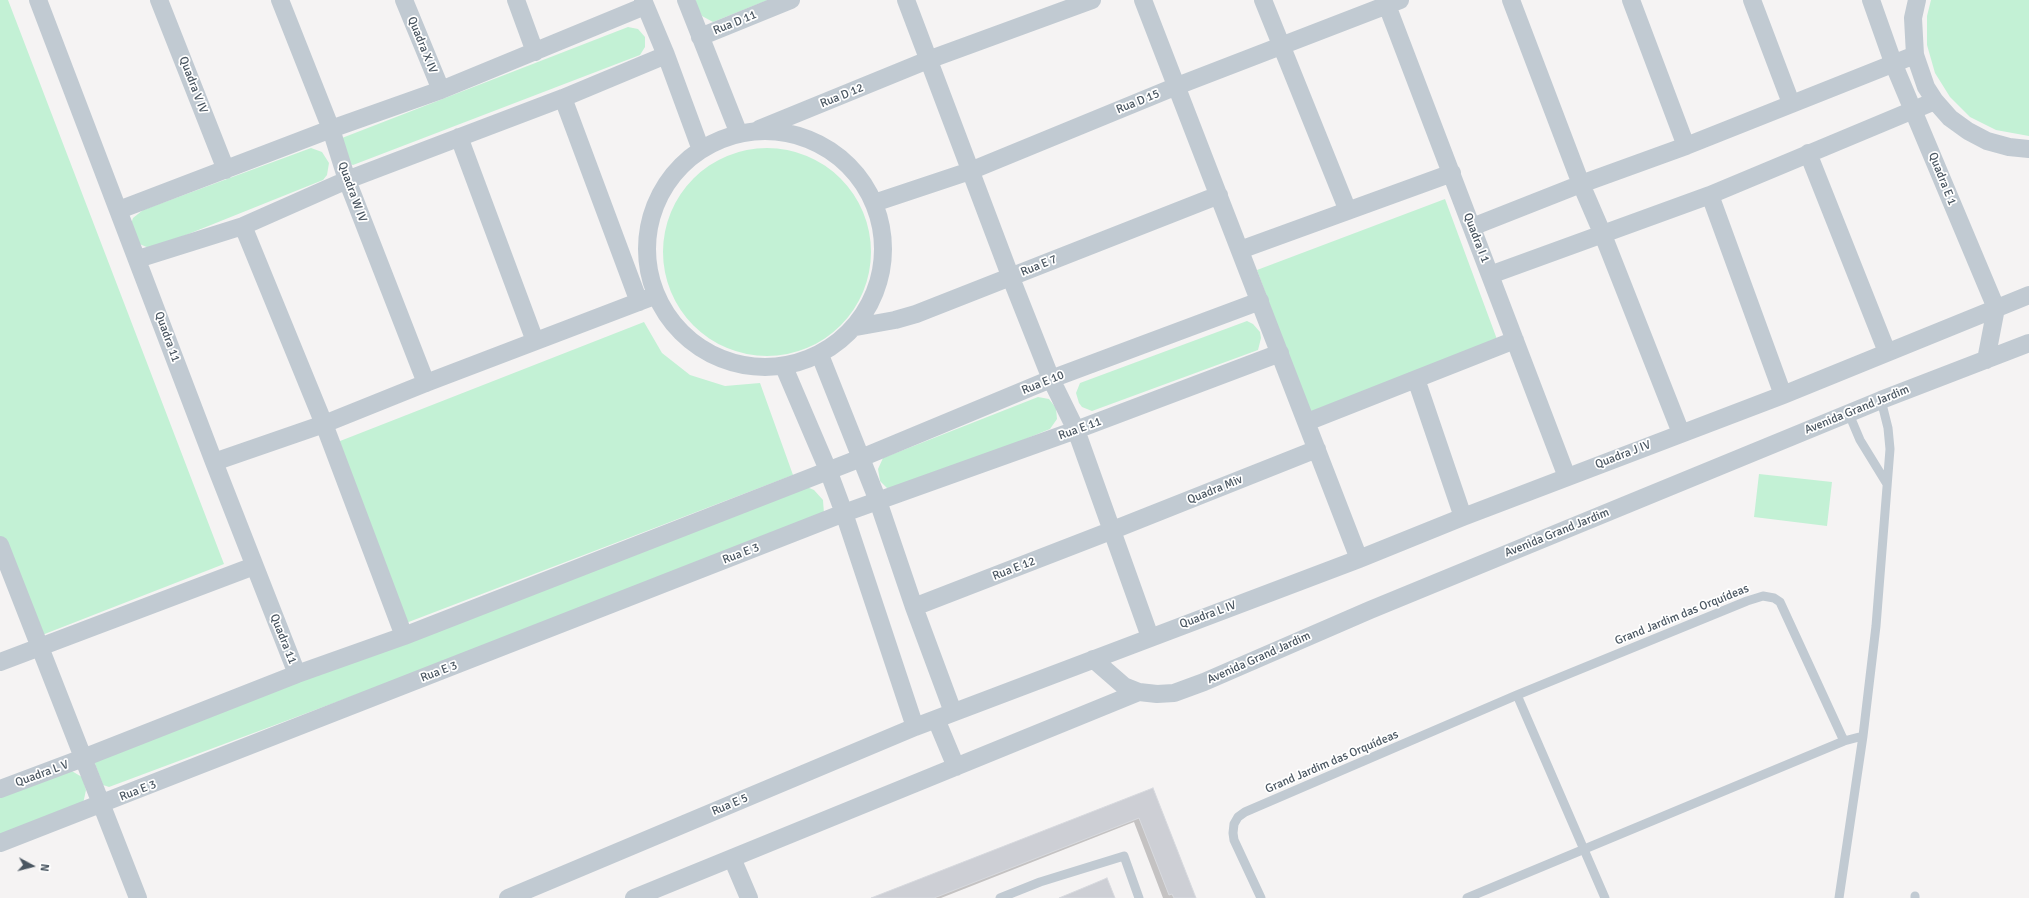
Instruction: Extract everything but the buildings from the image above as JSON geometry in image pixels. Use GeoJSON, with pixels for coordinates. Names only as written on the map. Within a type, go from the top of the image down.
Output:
{"type":"FeatureCollection","features":[{"type":"Feature","properties":{"kind":"street","name":"Quadra 11"},"geometry":{"type":"LineString","coordinates":[[38,0],[138,259],[214,462],[297,674]]}},
{"type":"Feature","properties":{"kind":"street","name":"Quadra V IV"},"geometry":{"type":"LineString","coordinates":[[159,0],[226,170]]}},
{"type":"Feature","properties":{"kind":"street","name":"Quadra W IV"},"geometry":{"type":"LineString","coordinates":[[280,0],[331,129],[347,180],[426,383]]}},
{"type":"Feature","properties":{"kind":"street","name":"Quadra X IV"},"geometry":{"type":"LineString","coordinates":[[404,0],[441,90]]}},
{"type":"Feature","properties":{"kind":"street"},"geometry":{"type":"LineString","coordinates":[[516,0],[535,52]]}},
{"type":"Feature","properties":{"kind":"street"},"geometry":{"type":"LineString","coordinates":[[686,0],[700,37],[748,132]]}},
{"type":"Feature","properties":{"kind":"street","name":"Rua D 11"},"geometry":{"type":"LineString","coordinates":[[700,37],[792,0]]}},
{"type":"Feature","properties":{"kind":"street"},"geometry":{"type":"LineString","coordinates":[[906,0],[1011,278],[1051,379],[1076,430],[1150,637]]}},
{"type":"Feature","properties":{"kind":"street","name":"Rua D 12"},"geometry":{"type":"LineString","coordinates":[[748,132],[928,60],[1092,0]]}},
{"type":"Feature","properties":{"kind":"street"},"geometry":{"type":"LineString","coordinates":[[1143,0],[1359,559]]}},
{"type":"Feature","properties":{"kind":"street"},"geometry":{"type":"LineString","coordinates":[[1263,0],[1348,211]]}},
{"type":"Feature","properties":{"kind":"street"},"geometry":{"type":"LineString","coordinates":[[1510,0],[1581,184],[1603,234],[1681,433]]}},
{"type":"Feature","properties":{"kind":"street"},"geometry":{"type":"LineString","coordinates":[[1631,0],[1686,146]]}},
{"type":"Feature","properties":{"kind":"street"},"geometry":{"type":"LineString","coordinates":[[1752,0],[1791,103]]}},
{"type":"Feature","properties":{"kind":"street","name":"Quadra E 1"},"geometry":{"type":"LineString","coordinates":[[1871,0],[1894,65],[1914,109],[1996,308]]}},
{"type":"Feature","properties":{"kind":"street"},"geometry":{"type":"LineString","coordinates":[[1918,0],[1913,18],[1915,55],[1926,87],[1935,101],[1950,118],[1968,131],[1987,141],[2009,147],[2029,149]]}},
{"type":"Feature","properties":{"kind":"street","name":"Rua D 15"},"geometry":{"type":"LineString","coordinates":[[874,203],[970,171],[1177,86],[1283,47],[1391,2]]}},
{"type":"Feature","properties":{"kind":"street","name":"Quadra I 1"},"geometry":{"type":"LineString","coordinates":[[1391,2],[1472,227],[1568,477]]}},
{"type":"Feature","properties":{"kind":"street"},"geometry":{"type":"LineString","coordinates":[[119,210],[331,129],[441,90],[535,52],[644,3],[666,55],[701,150]]}},
{"type":"Feature","properties":{"kind":"street"},"geometry":{"type":"LineString","coordinates":[[138,259],[243,226],[347,180],[563,98],[666,55]]}},
{"type":"Feature","properties":{"kind":"street"},"geometry":{"type":"LineString","coordinates":[[1472,227],[1581,184],[1686,146],[1791,103],[1894,65],[1915,55]]}},
{"type":"Feature","properties":{"kind":"street"},"geometry":{"type":"LineString","coordinates":[[563,98],[646,299],[666,315],[689,340],[717,358],[750,368],[784,367],[820,355],[856,327],[877,289],[884,245],[874,203],[855,171],[827,147],[793,133],[748,132],[719,140],[701,150],[681,166],[666,186],[654,209],[648,234],[646,299]]}},
{"type":"Feature","properties":{"kind":"street"},"geometry":{"type":"LineString","coordinates":[[1490,275],[1710,195],[1935,101]]}},
{"type":"Feature","properties":{"kind":"street"},"geometry":{"type":"LineString","coordinates":[[459,138],[535,341]]}},
{"type":"Feature","properties":{"kind":"street"},"geometry":{"type":"LineString","coordinates":[[1808,153],[1887,352]]}},
{"type":"Feature","properties":{"kind":"street"},"geometry":{"type":"LineString","coordinates":[[1240,250],[1452,173]]}},
{"type":"Feature","properties":{"kind":"street","name":"Rua E 7"},"geometry":{"type":"LineString","coordinates":[[856,327],[895,320],[916,314],[1011,278],[1219,195]]}},
{"type":"Feature","properties":{"kind":"street"},"geometry":{"type":"LineString","coordinates":[[1710,195],[1783,395]]}},
{"type":"Feature","properties":{"kind":"street"},"geometry":{"type":"LineString","coordinates":[[243,226],[324,424],[404,636]]}},
{"type":"Feature","properties":{"kind":"street","name":"Quadra J IV"},"geometry":{"type":"LineString","coordinates":[[1463,517],[1783,395],[2029,295]]}},
{"type":"Feature","properties":{"kind":"street"},"geometry":{"type":"LineString","coordinates":[[214,462],[324,424],[426,383],[646,299]]}},
{"type":"Feature","properties":{"kind":"street","name":"Rua E 10"},"geometry":{"type":"LineString","coordinates":[[404,636],[861,458],[1051,379],[1260,301]]}},
{"type":"Feature","properties":{"kind":"street"},"geometry":{"type":"LineString","coordinates":[[1986,360],[1996,308]]}},
{"type":"Feature","properties":{"kind":"street"},"geometry":{"type":"LineString","coordinates":[[1307,422],[1515,340]]}},
{"type":"Feature","properties":{"kind":"street","name":"Avenida Grand Jardim"},"geometry":{"type":"LineString","coordinates":[[1093,659],[1124,686],[1138,692],[1157,694],[1174,693],[1204,682],[1370,610],[1881,400],[2029,343]]}},
{"type":"Feature","properties":{"kind":"street","name":"Rua E 11"},"geometry":{"type":"LineString","coordinates":[[878,501],[1076,430],[1280,353]]}},
{"type":"Feature","properties":{"kind":"street"},"geometry":{"type":"LineString","coordinates":[[820,355],[878,501],[914,607],[954,712]]}},
{"type":"Feature","properties":{"kind":"street"},"geometry":{"type":"LineString","coordinates":[[784,367],[828,470],[844,513],[915,727]]}},
{"type":"Feature","properties":{"kind":"street"},"geometry":{"type":"LineString","coordinates":[[1416,379],[1463,517]]}},
{"type":"Feature","properties":{"kind":"street","name":"Quadra Miv"},"geometry":{"type":"LineString","coordinates":[[1113,530],[1317,449]]}},
{"type":"Feature","properties":{"kind":"street","name":"Rua E 3"},"geometry":{"type":"LineString","coordinates":[[0,843],[102,805],[844,513],[878,501]]}},
{"type":"Feature","properties":{"kind":"street","name":"Quadra L IV"},"geometry":{"type":"LineString","coordinates":[[954,712],[1359,559],[1463,517]]}},
{"type":"Feature","properties":{"kind":"street","name":"Rua E 12"},"geometry":{"type":"LineString","coordinates":[[914,607],[1113,530]]}},
{"type":"Feature","properties":{"kind":"street"},"geometry":{"type":"LineString","coordinates":[[0,545],[138,898]]}},
{"type":"Feature","properties":{"kind":"street"},"geometry":{"type":"LineString","coordinates":[[0,662],[254,566]]}},
{"type":"Feature","properties":{"kind":"street","name":"Quadra L V"},"geometry":{"type":"LineString","coordinates":[[0,789],[297,674],[404,636]]}},
{"type":"Feature","properties":{"kind":"street"},"geometry":{"type":"LineString","coordinates":[[634,898],[1138,692]]}},
{"type":"Feature","properties":{"kind":"street","name":"Rua E 5"},"geometry":{"type":"LineString","coordinates":[[508,898],[954,712]]}},
{"type":"Feature","properties":{"kind":"street"},"geometry":{"type":"LineString","coordinates":[[936,719],[956,767]]}},
{"type":"Feature","properties":{"kind":"street"},"geometry":{"type":"LineString","coordinates":[[732,858],[749,898]]}},
{"type":"Feature","properties":{"kind":"lane"},"geometry":{"type":"LineString","coordinates":[[1839,898],[1863,736],[1876,626],[1890,449],[1888,428],[1881,400]]}},
{"type":"Feature","properties":{"kind":"lane"},"geometry":{"type":"LineString","coordinates":[[1849,414],[1860,440],[1887,484]]}},
{"type":"Feature","properties":{"kind":"lane","name":"Grand Jardim das Orquídeas"},"geometry":{"type":"LineString","coordinates":[[1261,898],[1234,840],[1234,824],[1238,817],[1245,812],[1517,694],[1747,601],[1763,596],[1774,598],[1780,602],[1844,741]]}},
{"type":"Feature","properties":{"kind":"lane"},"geometry":{"type":"LineString","coordinates":[[1517,694],[1605,898]]}},
{"type":"Feature","properties":{"kind":"lane"},"geometry":{"type":"LineString","coordinates":[[1467,898],[1583,848],[1844,741],[1863,736]]}},
{"type":"Feature","properties":{"kind":"lane"},"geometry":{"type":"LineString","coordinates":[[1000,898],[1040,882],[1124,856],[1139,898]]}},
{"type":"Feature","properties":{"kind":"green space"},"geometry":{"type":"Polygon","coordinates":[[[0,0],[8,0],[224,564],[37,637],[0,540],[0,0]]]}},
{"type":"Feature","properties":{"kind":"green space"},"geometry":{"type":"Polygon","coordinates":[[[696,0],[768,0],[713,22],[702,16],[696,5],[696,0]]]}},
{"type":"Feature","properties":{"kind":"green space"},"geometry":{"type":"Polygon","coordinates":[[[1931,0],[2029,0],[2029,136],[1996,130],[1970,117],[1950,97],[1935,73],[1927,45],[1927,16],[1931,0]]]}},
{"type":"Feature","properties":{"kind":"green space"},"geometry":{"type":"Polygon","coordinates":[[[628,27],[638,29],[645,37],[645,47],[640,55],[353,165],[347,163],[342,138],[628,27]]]}},
{"type":"Feature","properties":{"kind":"green space"},"geometry":{"type":"Polygon","coordinates":[[[311,148],[322,152],[329,163],[327,175],[323,180],[156,247],[149,248],[137,243],[131,224],[133,218],[143,210],[311,148]]]}},
{"type":"Feature","properties":{"kind":"green space"},"geometry":{"type":"Polygon","coordinates":[[[767,148],[787,150],[807,156],[833,172],[847,186],[863,212],[869,232],[871,252],[869,272],[863,292],[847,318],[833,332],[807,348],[787,354],[767,356],[747,354],[727,348],[701,332],[687,318],[671,292],[665,272],[663,252],[665,232],[671,212],[687,186],[701,172],[727,156],[747,150],[767,148]]]}},
{"type":"Feature","properties":{"kind":"green space"},"geometry":{"type":"Polygon","coordinates":[[[1445,199],[1498,342],[1310,414],[1257,270],[1445,199]]]}},
{"type":"Feature","properties":{"kind":"green space"},"geometry":{"type":"Polygon","coordinates":[[[1247,321],[1253,324],[1260,332],[1261,338],[1258,350],[1092,411],[1082,407],[1079,403],[1076,393],[1080,383],[1247,321]]]}},
{"type":"Feature","properties":{"kind":"green space"},"geometry":{"type":"Polygon","coordinates":[[[644,322],[662,353],[690,375],[725,386],[760,383],[793,475],[406,623],[335,443],[644,322]]]}},
{"type":"Feature","properties":{"kind":"green space"},"geometry":{"type":"Polygon","coordinates":[[[1038,397],[1049,399],[1056,408],[1057,419],[1050,429],[895,492],[889,490],[880,481],[878,469],[883,458],[1038,397]]]}},
{"type":"Feature","properties":{"kind":"green space"},"geometry":{"type":"Polygon","coordinates":[[[1759,474],[1832,482],[1827,526],[1754,517],[1759,474]]]}},
{"type":"Feature","properties":{"kind":"green space"},"geometry":{"type":"Polygon","coordinates":[[[807,487],[814,490],[823,500],[824,514],[821,521],[109,787],[103,785],[93,758],[807,487]]]}},
{"type":"Feature","properties":{"kind":"green space"},"geometry":{"type":"Polygon","coordinates":[[[70,770],[82,777],[86,790],[83,804],[0,836],[0,797],[70,770]]]}}]}
